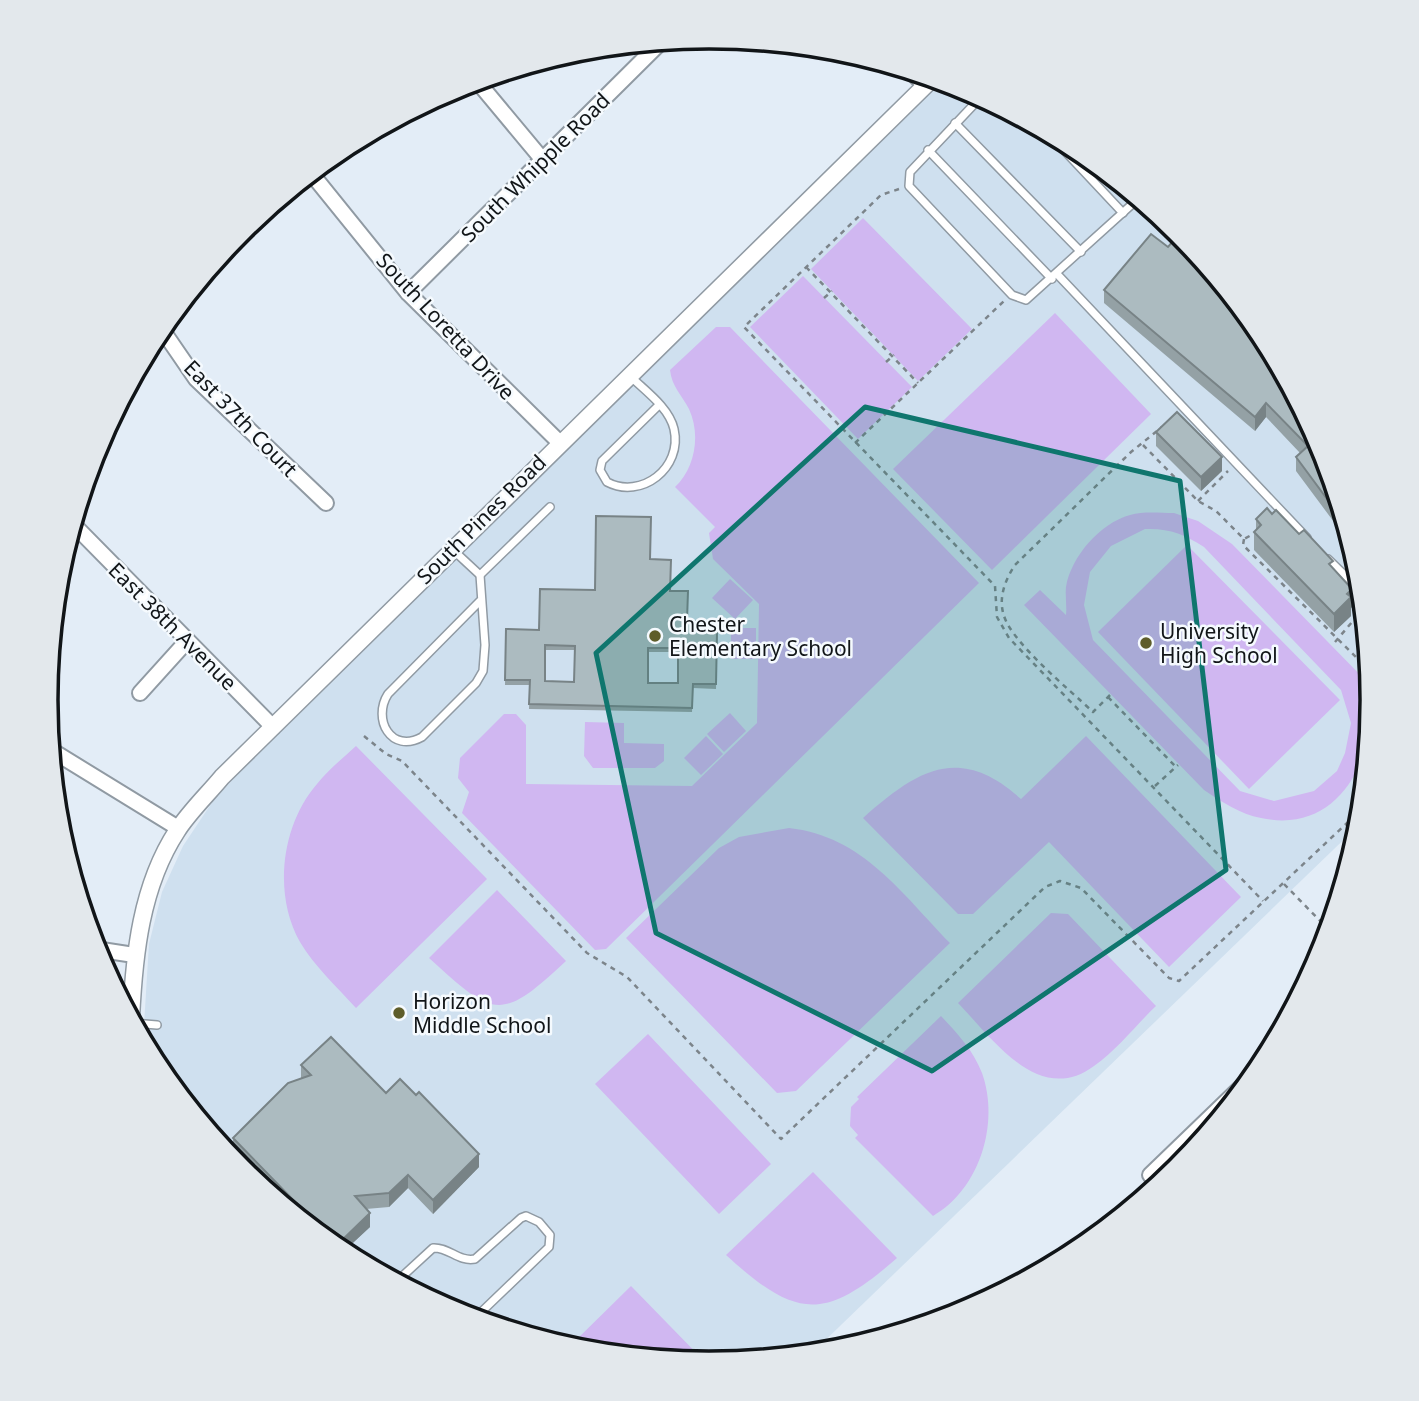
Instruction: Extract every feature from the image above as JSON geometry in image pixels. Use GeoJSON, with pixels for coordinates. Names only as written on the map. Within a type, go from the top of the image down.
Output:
{"type":"FeatureCollection","features":[{"type":"Feature","properties":{"kind":"street","name":"South Whipple Road"},"geometry":{"type":"LineString","coordinates":[[408,293],[651,52]]}},
{"type":"Feature","properties":{"kind":"street","name":"South Pines Road"},"geometry":{"type":"LineString","coordinates":[[133,1003],[134,955],[150,890],[177,831],[222,777],[559,442],[925,86]]}},
{"type":"Feature","properties":{"kind":"street"},"geometry":{"type":"LineString","coordinates":[[484,90],[542,159]]}},
{"type":"Feature","properties":{"kind":"street","name":"South Loretta Drive"},"geometry":{"type":"LineString","coordinates":[[317,181],[408,293],[559,442]]}},
{"type":"Feature","properties":{"kind":"street","name":"East 37th Court"},"geometry":{"type":"LineString","coordinates":[[168,338],[197,379],[326,503]]}},
{"type":"Feature","properties":{"kind":"street","name":"East 38th Avenue"},"geometry":{"type":"LineString","coordinates":[[80,531],[273,727]]}},
{"type":"Feature","properties":{"kind":"street"},"geometry":{"type":"LineString","coordinates":[[140,693],[187,641]]}},
{"type":"Feature","properties":{"kind":"street"},"geometry":{"type":"LineString","coordinates":[[60,756],[178,828],[177,831]]}},
{"type":"Feature","properties":{"kind":"street"},"geometry":{"type":"LineString","coordinates":[[109,951],[134,955]]}},
{"type":"Feature","properties":{"kind":"street"},"geometry":{"type":"LineString","coordinates":[[1150,1175],[1200,1129]]}},
{"type":"Feature","properties":{"kind":"lane"},"geometry":{"type":"LineString","coordinates":[[973,105],[910,172],[909,186],[1012,295],[1027,300],[1132,205]]}},
{"type":"Feature","properties":{"kind":"lane"},"geometry":{"type":"LineString","coordinates":[[955,123],[1081,252]]}},
{"type":"Feature","properties":{"kind":"lane"},"geometry":{"type":"LineString","coordinates":[[928,150],[1317,547]]}},
{"type":"Feature","properties":{"kind":"lane"},"geometry":{"type":"LineString","coordinates":[[1075,162],[1123,213]]}},
{"type":"Feature","properties":{"kind":"lane"},"geometry":{"type":"LineString","coordinates":[[629,374],[659,405],[674,431],[675,444],[665,467],[642,487],[615,486],[602,477],[602,461],[659,405]]}},
{"type":"Feature","properties":{"kind":"lane"},"geometry":{"type":"LineString","coordinates":[[480,601],[387,694],[380,710],[382,723],[393,738],[404,741],[422,737],[480,677],[484,665],[480,575],[550,507]]}},
{"type":"Feature","properties":{"kind":"lane"},"geometry":{"type":"LineString","coordinates":[[452,549],[480,575]]}},
{"type":"Feature","properties":{"kind":"lane"},"geometry":{"type":"LineString","coordinates":[[1326,556],[1349,579]]}},
{"type":"Feature","properties":{"kind":"lane"},"geometry":{"type":"LineString","coordinates":[[143,1023],[157,1025]]}},
{"type":"Feature","properties":{"kind":"lane"},"geometry":{"type":"LineString","coordinates":[[404,1276],[433,1248],[443,1248],[466,1261],[475,1259],[526,1216],[539,1222],[550,1235],[549,1247],[483,1311]]}},
{"type":"Feature","properties":{"kind":"path"},"geometry":{"type":"LineString","coordinates":[[909,186],[881,195],[744,327],[995,586],[997,617],[1009,638],[1264,902]]}},
{"type":"Feature","properties":{"kind":"path"},"geometry":{"type":"LineString","coordinates":[[806,267],[918,383]]}},
{"type":"Feature","properties":{"kind":"path"},"geometry":{"type":"LineString","coordinates":[[824,298],[831,292]]}},
{"type":"Feature","properties":{"kind":"path"},"geometry":{"type":"LineString","coordinates":[[855,443],[967,334],[1012,295]]}},
{"type":"Feature","properties":{"kind":"path"},"geometry":{"type":"LineString","coordinates":[[886,362],[893,356]]}},
{"type":"Feature","properties":{"kind":"path"},"geometry":{"type":"LineString","coordinates":[[1155,786],[1177,766],[1109,696],[1093,712],[1024,644],[1004,617],[1004,587],[1015,565],[1131,452],[1143,445],[1164,425]]}},
{"type":"Feature","properties":{"kind":"path"},"geometry":{"type":"LineString","coordinates":[[1143,445],[1198,501],[1216,511],[1244,539]]}},
{"type":"Feature","properties":{"kind":"path"},"geometry":{"type":"LineString","coordinates":[[1198,501],[1235,463]]}},
{"type":"Feature","properties":{"kind":"path"},"geometry":{"type":"LineString","coordinates":[[1244,539],[1251,538],[1265,524]]}},
{"type":"Feature","properties":{"kind":"path"},"geometry":{"type":"LineString","coordinates":[[1244,539],[1243,545],[1360,662]]}},
{"type":"Feature","properties":{"kind":"path"},"geometry":{"type":"LineString","coordinates":[[1337,640],[1355,618]]}},
{"type":"Feature","properties":{"kind":"path"},"geometry":{"type":"LineString","coordinates":[[364,736],[386,754],[402,761],[587,953],[627,977],[781,1139],[1052,883],[1066,881],[1081,888],[1174,981],[1190,974],[1349,821]]}},
{"type":"Feature","properties":{"kind":"path"},"geometry":{"type":"LineString","coordinates":[[1284,884],[1321,922]]}},
{"type":"Feature","properties":{"kind":"highlighted area"},"geometry":{"type":"Polygon","coordinates":[[[865,407],[1180,481],[1226,870],[932,1071],[656,933],[596,653],[865,407]]]}},
{"type":"Feature","properties":{"kind":"shaded area"},"geometry":{"type":"Polygon","coordinates":[[[933,89],[998,116],[1035,136],[1106,184],[1170,240],[1226,304],[1274,375],[1311,451],[1339,532],[1355,615],[1360,658],[1360,743],[1346,838],[824,1341],[795,1346],[752,1351],[667,1351],[582,1339],[500,1317],[421,1285],[384,1265],[313,1217],[249,1161],[193,1097],[144,1024],[149,944],[162,892],[183,846],[213,801],[933,89]]]}},
{"type":"Feature","properties":{"kind":"shaded area"},"geometry":{"type":"Polygon","coordinates":[[[863,218],[972,329],[918,381],[811,269],[863,218]]]}},
{"type":"Feature","properties":{"kind":"shaded area"},"geometry":{"type":"Polygon","coordinates":[[[803,276],[912,387],[858,439],[750,327],[803,276]]]}},
{"type":"Feature","properties":{"kind":"shaded area"},"geometry":{"type":"Polygon","coordinates":[[[1055,313],[1151,414],[992,570],[893,469],[1055,313]]]}},
{"type":"Feature","properties":{"kind":"shaded area"},"geometry":{"type":"Polygon","coordinates":[[[716,327],[730,327],[979,583],[606,949],[595,950],[462,813],[469,792],[458,778],[460,758],[504,714],[516,714],[526,725],[526,784],[692,786],[757,723],[759,604],[713,559],[709,533],[715,527],[675,487],[691,461],[695,429],[689,409],[675,386],[670,370],[716,327]]]}},
{"type":"Feature","properties":{"kind":"shaded area"},"geometry":{"type":"Polygon","coordinates":[[[1174,513],[1198,521],[1232,544],[1360,675],[1357,768],[1350,782],[1334,801],[1314,814],[1290,820],[1261,818],[1238,811],[1204,790],[1024,605],[1040,590],[1066,615],[1066,587],[1081,553],[1108,525],[1130,515],[1174,513]],[[1145,529],[1111,546],[1090,572],[1084,605],[1093,640],[1240,791],[1274,801],[1314,791],[1337,771],[1345,753],[1351,723],[1341,690],[1204,547],[1176,533],[1145,529]]]}},
{"type":"Feature","properties":{"kind":"shaded area"},"geometry":{"type":"Polygon","coordinates":[[[1187,545],[1340,700],[1249,789],[1098,632],[1187,545]]]}},
{"type":"Feature","properties":{"kind":"shaded area"},"geometry":{"type":"Polygon","coordinates":[[[730,579],[753,600],[735,619],[712,598],[730,579]]]}},
{"type":"Feature","properties":{"kind":"shaded area"},"geometry":{"type":"Polygon","coordinates":[[[731,628],[756,628],[756,659],[731,659],[731,628]]]}},
{"type":"Feature","properties":{"kind":"shaded area"},"geometry":{"type":"Polygon","coordinates":[[[730,713],[746,731],[724,752],[707,734],[730,713]]]}},
{"type":"Feature","properties":{"kind":"shaded area"},"geometry":{"type":"Polygon","coordinates":[[[585,722],[624,723],[624,743],[664,744],[664,761],[655,768],[593,768],[584,756],[585,722]]]}},
{"type":"Feature","properties":{"kind":"shaded area"},"geometry":{"type":"Polygon","coordinates":[[[706,736],[723,754],[701,775],[684,758],[706,736]]]}},
{"type":"Feature","properties":{"kind":"shaded area"},"geometry":{"type":"Polygon","coordinates":[[[1086,736],[1241,897],[1169,967],[1049,842],[973,914],[958,914],[863,818],[902,787],[921,776],[940,770],[959,768],[978,772],[999,782],[1021,799],[1086,736]]]}},
{"type":"Feature","properties":{"kind":"shaded area"},"geometry":{"type":"Polygon","coordinates":[[[356,746],[487,879],[356,1008],[319,968],[300,942],[286,903],[284,882],[285,861],[295,819],[317,784],[356,746]]]}},
{"type":"Feature","properties":{"kind":"shaded area"},"geometry":{"type":"Polygon","coordinates":[[[789,828],[815,833],[839,842],[860,855],[897,887],[950,943],[796,1091],[777,1093],[626,938],[719,848],[739,837],[789,828]]]}},
{"type":"Feature","properties":{"kind":"shaded area"},"geometry":{"type":"Polygon","coordinates":[[[497,890],[566,961],[526,995],[511,1003],[497,1005],[469,992],[429,958],[497,890]]]}},
{"type":"Feature","properties":{"kind":"shaded area"},"geometry":{"type":"Polygon","coordinates":[[[1051,913],[1068,914],[1156,1006],[1094,1066],[1074,1076],[1054,1078],[1036,1073],[1018,1063],[1001,1049],[958,1003],[1051,913]]]}},
{"type":"Feature","properties":{"kind":"shaded area"},"geometry":{"type":"Polygon","coordinates":[[[941,1016],[964,1043],[982,1073],[989,1113],[982,1153],[974,1172],[963,1189],[933,1216],[855,1138],[858,1135],[850,1126],[851,1107],[859,1099],[857,1097],[941,1016]]]}},
{"type":"Feature","properties":{"kind":"shaded area"},"geometry":{"type":"Polygon","coordinates":[[[648,1034],[771,1164],[719,1214],[595,1084],[648,1034]]]}},
{"type":"Feature","properties":{"kind":"shaded area"},"geometry":{"type":"Polygon","coordinates":[[[813,1172],[897,1258],[849,1294],[829,1302],[810,1304],[792,1301],[772,1291],[726,1255],[813,1172]]]}},
{"type":"Feature","properties":{"kind":"shaded area"},"geometry":{"type":"Polygon","coordinates":[[[631,1286],[695,1352],[667,1351],[578,1338],[631,1286]]]}},
{"type":"Feature","properties":{"kind":"building"},"geometry":{"type":"Polygon","coordinates":[[[1151,234],[1168,247],[1172,242],[1199,271],[1226,304],[1274,375],[1294,412],[1311,451],[1330,503],[1296,457],[1308,446],[1266,403],[1255,417],[1104,290],[1151,234]]]}},
{"type":"Feature","properties":{"kind":"building"},"geometry":{"type":"Polygon","coordinates":[[[1177,412],[1222,457],[1201,477],[1156,432],[1177,412]]]}},
{"type":"Feature","properties":{"kind":"building"},"geometry":{"type":"Polygon","coordinates":[[[1267,508],[1272,514],[1276,510],[1299,534],[1304,530],[1333,561],[1329,564],[1350,587],[1347,594],[1351,597],[1334,614],[1254,532],[1261,525],[1256,519],[1267,508]]]}},
{"type":"Feature","properties":{"kind":"building"},"geometry":{"type":"Polygon","coordinates":[[[596,516],[651,517],[650,559],[671,560],[670,591],[688,591],[687,621],[701,621],[701,633],[717,633],[716,684],[693,684],[692,708],[529,704],[530,680],[505,680],[506,629],[539,630],[540,589],[595,590],[596,516]],[[545,645],[545,681],[574,682],[575,646],[545,645]],[[648,648],[648,683],[678,683],[678,648],[648,648]]]}},
{"type":"Feature","properties":{"kind":"building"},"geometry":{"type":"Polygon","coordinates":[[[331,1037],[386,1093],[400,1079],[416,1095],[419,1092],[479,1154],[433,1200],[408,1175],[389,1193],[355,1196],[370,1213],[343,1239],[297,1204],[233,1138],[288,1083],[311,1075],[301,1065],[331,1037]]]}},
{"type":"Feature","properties":{"kind":"place","name":"Chester Elementary School"},"geometry":{"type":"Point","coordinates":[655,636]}},
{"type":"Feature","properties":{"kind":"place","name":"University High School"},"geometry":{"type":"Point","coordinates":[1146,643]}},
{"type":"Feature","properties":{"kind":"place","name":"Horizon Middle School"},"geometry":{"type":"Point","coordinates":[399,1013]}}]}
